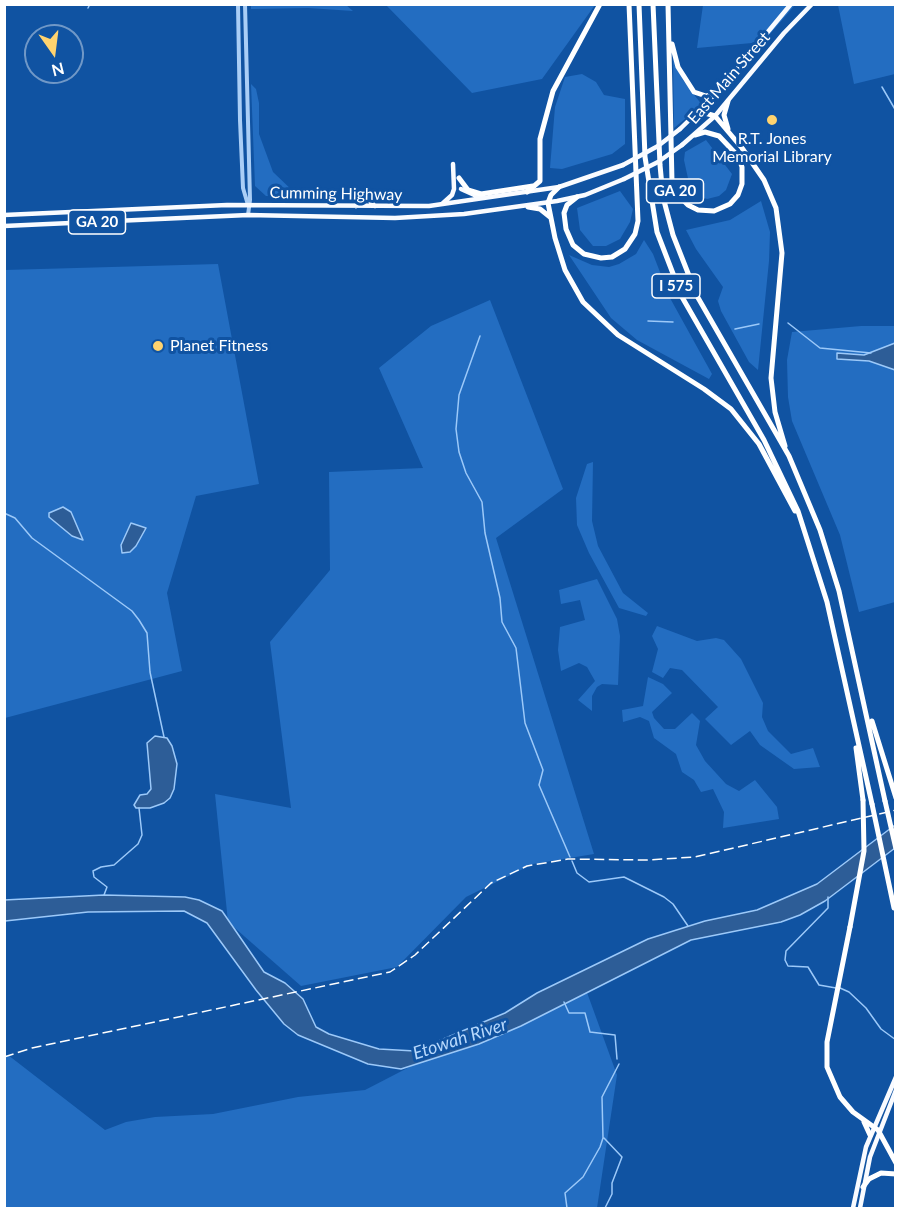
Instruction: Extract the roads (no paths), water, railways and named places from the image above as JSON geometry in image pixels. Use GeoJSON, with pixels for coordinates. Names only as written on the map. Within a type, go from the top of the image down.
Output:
{"type":"FeatureCollection","features":[{"type":"Feature","properties":{"kind":"highway"},"geometry":{"type":"LineString","coordinates":[[459,178],[468,190],[476,193],[532,187],[538,178],[543,125],[553,91],[600,4]]}},
{"type":"Feature","properties":{"kind":"highway"},"geometry":{"type":"LineString","coordinates":[[577,197],[567,205],[564,213],[567,235],[573,245],[595,258],[612,257],[625,249],[636,234],[638,221],[628,4]]}},
{"type":"Feature","properties":{"kind":"highway","name":"I 575"},"geometry":{"type":"LineString","coordinates":[[639,4],[645,157],[650,201],[662,248],[687,307],[776,464],[808,539],[826,602],[895,910]]}},
{"type":"Feature","properties":{"kind":"highway","name":"I 575"},"geometry":{"type":"LineString","coordinates":[[653,4],[661,183],[676,245],[708,317],[789,456],[827,550],[851,641],[896,849]]}},
{"type":"Feature","properties":{"kind":"highway","name":"GA 20"},"geometry":{"type":"LineString","coordinates":[[668,4],[674,187],[681,199],[692,208],[714,211],[730,204],[738,195],[742,184],[742,167],[738,156],[719,136],[708,132],[695,135]]}},
{"type":"Feature","properties":{"kind":"highway"},"geometry":{"type":"LineString","coordinates":[[669,21],[674,53],[694,92],[703,96],[718,92]]}},
{"type":"Feature","properties":{"kind":"highway"},"geometry":{"type":"LineString","coordinates":[[728,101],[724,115],[732,136]]}},
{"type":"Feature","properties":{"kind":"highway"},"geometry":{"type":"LineString","coordinates":[[695,115],[705,113],[714,116],[732,136],[764,180],[780,224],[782,253],[771,378],[775,412],[789,456]]}},
{"type":"Feature","properties":{"kind":"highway"},"geometry":{"type":"LineString","coordinates":[[527,192],[540,181],[540,157]]}},
{"type":"Feature","properties":{"kind":"highway"},"geometry":{"type":"LineString","coordinates":[[560,187],[551,195],[548,203],[551,219],[565,270],[589,309],[618,335],[704,389],[738,417],[755,437],[772,466],[808,539]]}},
{"type":"Feature","properties":{"kind":"highway"},"geometry":{"type":"LineString","coordinates":[[528,207],[540,209],[551,219]]}},
{"type":"Feature","properties":{"kind":"highway"},"geometry":{"type":"LineString","coordinates":[[851,641],[894,796]]}},
{"type":"Feature","properties":{"kind":"highway"},"geometry":{"type":"LineString","coordinates":[[853,720],[863,801],[864,850],[826,1047],[828,1074],[840,1097],[861,1119],[870,1135]]}},
{"type":"Feature","properties":{"kind":"highway"},"geometry":{"type":"LineString","coordinates":[[861,1119],[876,1128],[896,1163]]}},
{"type":"Feature","properties":{"kind":"highway"},"geometry":{"type":"LineString","coordinates":[[863,1187],[869,1179],[881,1173],[896,1174]]}},
{"type":"Feature","properties":{"kind":"main road","name":"East Main Street"},"geometry":{"type":"LineString","coordinates":[[658,146],[680,129],[718,92],[791,4]]}},
{"type":"Feature","properties":{"kind":"main road","name":"East Main Street"},"geometry":{"type":"LineString","coordinates":[[658,162],[695,135],[714,116],[784,33],[812,4]]}},
{"type":"Feature","properties":{"kind":"main road","name":"Cumming Highway"},"geometry":{"type":"LineString","coordinates":[[4,215],[248,205],[388,208],[441,205],[560,187],[623,165],[658,146]]}},
{"type":"Feature","properties":{"kind":"main road","name":"Cumming Highway"},"geometry":{"type":"LineString","coordinates":[[4,226],[248,215],[396,219],[528,207],[577,197],[624,179],[658,162]]}},
{"type":"Feature","properties":{"kind":"main road"},"geometry":{"type":"LineString","coordinates":[[441,205],[452,195],[454,189],[453,164]]}},
{"type":"Feature","properties":{"kind":"main road"},"geometry":{"type":"LineString","coordinates":[[461,189],[483,199]]}},
{"type":"Feature","properties":{"kind":"main road"},"geometry":{"type":"LineString","coordinates":[[354,207],[360,205],[366,197],[371,204],[388,208]]}},
{"type":"Feature","properties":{"kind":"main road"},"geometry":{"type":"LineString","coordinates":[[860,1209],[876,1128],[896,1077]]}},
{"type":"Feature","properties":{"kind":"main road"},"geometry":{"type":"LineString","coordinates":[[854,1209],[859,1175],[870,1135],[896,1090]]}},
{"type":"Feature","properties":{"kind":"street"},"geometry":{"type":"LineString","coordinates":[[238,4],[241,150],[244,200],[248,205]]}},
{"type":"Feature","properties":{"kind":"street"},"geometry":{"type":"LineString","coordinates":[[245,4],[250,200],[248,215]]}},
{"type":"Feature","properties":{"kind":"street"},"geometry":{"type":"LineString","coordinates":[[241,150],[248,159]]}},
{"type":"Feature","properties":{"kind":"water"},"geometry":{"type":"Polygon","coordinates":[[[895,343],[895,370],[869,361],[837,359],[837,353],[864,355],[895,343]]]}},
{"type":"Feature","properties":{"kind":"water"},"geometry":{"type":"Polygon","coordinates":[[[63,507],[71,512],[83,540],[72,536],[49,517],[49,513],[63,507]]]}},
{"type":"Feature","properties":{"kind":"water"},"geometry":{"type":"Polygon","coordinates":[[[131,523],[146,528],[136,546],[130,552],[122,553],[121,545],[131,523]]]}},
{"type":"Feature","properties":{"kind":"water"},"geometry":{"type":"Polygon","coordinates":[[[155,736],[167,738],[172,746],[177,764],[174,789],[170,798],[164,803],[150,808],[136,808],[134,805],[140,795],[147,794],[151,789],[147,743],[155,736]]]}},
{"type":"Feature","properties":{"kind":"water","name":"Etowah River"},"geometry":{"type":"Polygon","coordinates":[[[895,825],[895,848],[825,901],[800,915],[781,922],[691,940],[521,1026],[479,1044],[401,1069],[368,1064],[298,1035],[284,1024],[256,990],[207,923],[184,911],[88,912],[5,921],[4,900],[104,895],[185,897],[199,900],[222,911],[264,972],[285,983],[303,999],[316,1027],[329,1034],[379,1049],[415,1051],[505,1013],[537,993],[648,939],[705,921],[757,910],[817,884],[895,825]]]}},
{"type":"Feature","properties":{"kind":"waterway"},"geometry":{"type":"LineString","coordinates":[[88,8],[90,4]]}},
{"type":"Feature","properties":{"kind":"waterway"},"geometry":{"type":"LineString","coordinates":[[882,87],[896,111]]}},
{"type":"Feature","properties":{"kind":"waterway"},"geometry":{"type":"LineString","coordinates":[[648,321],[673,322]]}},
{"type":"Feature","properties":{"kind":"waterway"},"geometry":{"type":"LineString","coordinates":[[788,323],[820,348],[871,353]]}},
{"type":"Feature","properties":{"kind":"waterway"},"geometry":{"type":"LineString","coordinates":[[735,329],[759,324]]}},
{"type":"Feature","properties":{"kind":"waterway"},"geometry":{"type":"LineString","coordinates":[[480,336],[459,395],[456,429],[459,452],[466,473],[482,502],[485,533],[500,598],[502,622],[516,648],[525,723],[543,770],[539,785],[570,857]]}},
{"type":"Feature","properties":{"kind":"waterway"},"geometry":{"type":"LineString","coordinates":[[4,513],[15,518],[32,538],[132,611],[139,620],[147,633],[150,672],[164,737]]}},
{"type":"Feature","properties":{"kind":"waterway"},"geometry":{"type":"LineString","coordinates":[[104,895],[107,887],[94,877],[93,871],[114,865],[138,844],[142,835],[139,808]]}},
{"type":"Feature","properties":{"kind":"waterway"},"geometry":{"type":"LineString","coordinates":[[572,861],[577,873],[589,882],[624,877],[664,897],[673,904],[688,926]]}},
{"type":"Feature","properties":{"kind":"waterway"},"geometry":{"type":"LineString","coordinates":[[828,897],[828,908],[786,951],[785,960],[788,966],[808,967],[819,985],[836,988]]}},
{"type":"Feature","properties":{"kind":"waterway"},"geometry":{"type":"LineString","coordinates":[[840,988],[849,992],[866,1008],[881,1029],[896,1040]]}},
{"type":"Feature","properties":{"kind":"waterway"},"geometry":{"type":"LineString","coordinates":[[564,1002],[569,1013],[585,1013],[590,1032],[615,1035],[617,1059]]}},
{"type":"Feature","properties":{"kind":"waterway"},"geometry":{"type":"LineString","coordinates":[[567,1208],[565,1193],[583,1177],[600,1147],[603,1138],[602,1097],[619,1064]]}},
{"type":"Feature","properties":{"kind":"waterway"},"geometry":{"type":"LineString","coordinates":[[604,1138],[622,1157],[612,1183],[612,1194],[605,1208]]}},
{"type":"Feature","properties":{"kind":"railway"},"geometry":{"type":"LineString","coordinates":[[4,1057],[32,1048],[390,972],[415,955],[491,883],[527,866],[568,859],[647,860],[695,857],[896,810]]}},
{"type":"Feature","properties":{"kind":"place","name":"R.T. Jones Memorial Library"},"geometry":{"type":"Point","coordinates":[772,120]}},
{"type":"Feature","properties":{"kind":"place","name":"Planet Fitness"},"geometry":{"type":"Point","coordinates":[158,346]}}]}
